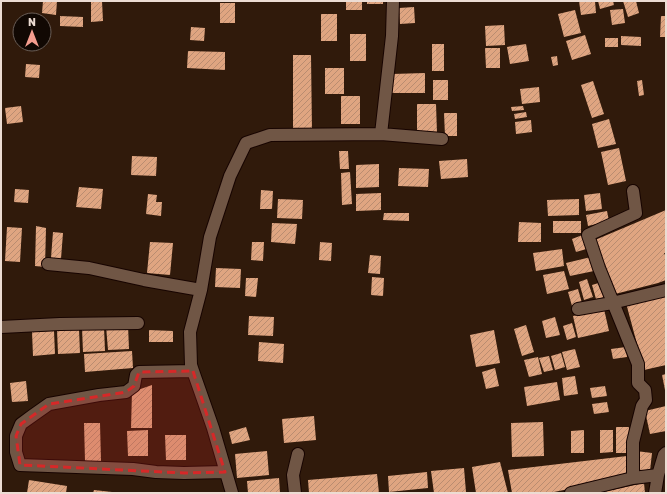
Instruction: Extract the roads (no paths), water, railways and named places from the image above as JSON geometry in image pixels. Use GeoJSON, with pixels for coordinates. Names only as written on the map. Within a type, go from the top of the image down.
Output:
{"type":"FeatureCollection","features":[{"type":"Feature","properties":{"kind":"street"},"geometry":{"type":"LineString","coordinates":[[380,134],[392,36],[393,1]]}},
{"type":"Feature","properties":{"kind":"street"},"geometry":{"type":"LineString","coordinates":[[232,493],[213,428],[192,371],[190,332],[201,290],[210,237],[230,176],[246,143],[270,135],[380,134],[442,139]]}},
{"type":"Feature","properties":{"kind":"street"},"geometry":{"type":"LineString","coordinates":[[632,478],[634,442],[642,406],[646,400],[646,395],[645,390],[638,383],[638,364],[612,302],[588,235],[636,213],[633,191]]}},
{"type":"Feature","properties":{"kind":"street"},"geometry":{"type":"LineString","coordinates":[[48,264],[89,268],[201,290]]}},
{"type":"Feature","properties":{"kind":"street"},"geometry":{"type":"LineString","coordinates":[[578,309],[666,290]]}},
{"type":"Feature","properties":{"kind":"street"},"geometry":{"type":"LineString","coordinates":[[1,327],[60,324],[138,323]]}},
{"type":"Feature","properties":{"kind":"street"},"geometry":{"type":"LineString","coordinates":[[192,371],[139,372],[136,374],[134,386],[126,392],[49,404],[21,424],[16,436],[16,452],[20,465],[133,469],[177,473],[225,472]]}},
{"type":"Feature","properties":{"kind":"street"},"geometry":{"type":"LineString","coordinates":[[655,493],[658,475],[666,453]]}},
{"type":"Feature","properties":{"kind":"street"},"geometry":{"type":"LineString","coordinates":[[295,493],[293,475],[298,454]]}},
{"type":"Feature","properties":{"kind":"street"},"geometry":{"type":"LineString","coordinates":[[571,493],[632,478],[658,475]]}}]}
